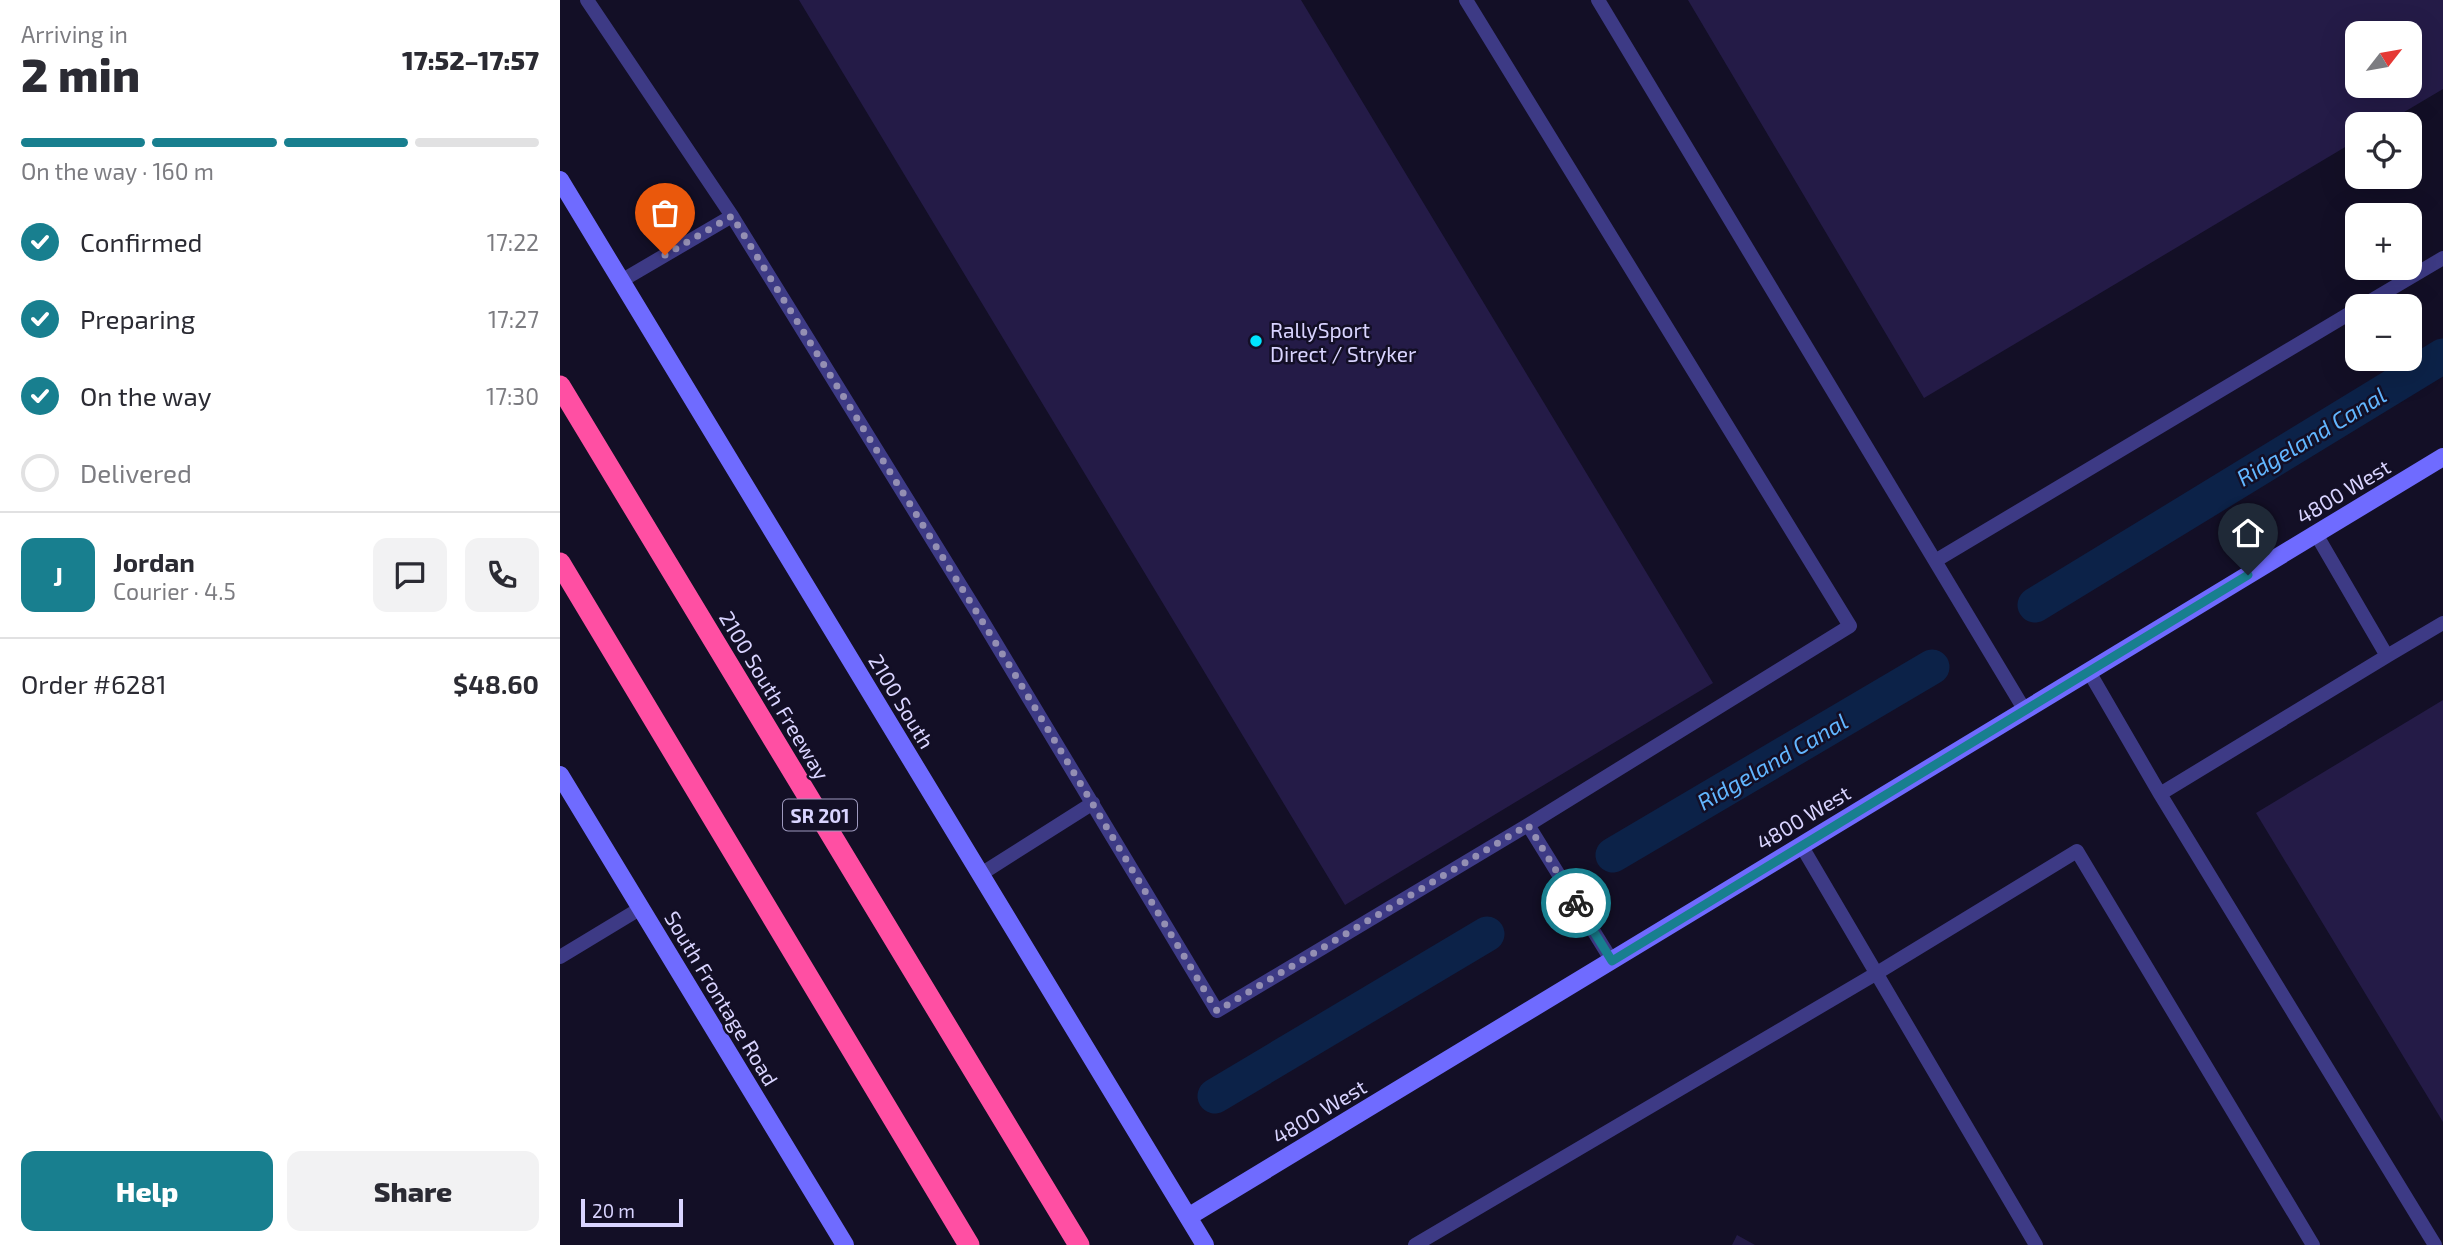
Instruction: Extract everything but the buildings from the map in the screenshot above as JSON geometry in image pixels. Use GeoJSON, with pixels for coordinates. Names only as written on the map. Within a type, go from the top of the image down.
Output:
{"type":"FeatureCollection","features":[{"type":"Feature","properties":{"kind":"highway","name":"2100 South Freeway"},"geometry":{"type":"LineString","coordinates":[[560,386],[1079,1245]]}},
{"type":"Feature","properties":{"kind":"highway"},"geometry":{"type":"LineString","coordinates":[[560,563],[969,1245]]}},
{"type":"Feature","properties":{"kind":"street","name":"2100 South"},"geometry":{"type":"LineString","coordinates":[[560,180],[1205,1245]]}},
{"type":"Feature","properties":{"kind":"street","name":"4800 West"},"geometry":{"type":"LineString","coordinates":[[1188,1217],[2443,457]]}},
{"type":"Feature","properties":{"kind":"street","name":"South Frontage Road"},"geometry":{"type":"LineString","coordinates":[[560,775],[842,1244]]}},
{"type":"Feature","properties":{"kind":"lane"},"geometry":{"type":"LineString","coordinates":[[587,0],[732,216],[1093,803],[1217,1011],[1528,825],[1850,626],[1466,0]]}},
{"type":"Feature","properties":{"kind":"lane"},"geometry":{"type":"LineString","coordinates":[[1598,0],[2024,709]]}},
{"type":"Feature","properties":{"kind":"lane"},"geometry":{"type":"LineString","coordinates":[[621,281],[732,216]]}},
{"type":"Feature","properties":{"kind":"lane"},"geometry":{"type":"LineString","coordinates":[[2382,294],[2443,258]]}},
{"type":"Feature","properties":{"kind":"lane"},"geometry":{"type":"LineString","coordinates":[[1935,561],[2345,316]]}},
{"type":"Feature","properties":{"kind":"lane"},"geometry":{"type":"LineString","coordinates":[[2316,534],[2387,656]]}},
{"type":"Feature","properties":{"kind":"lane"},"geometry":{"type":"LineString","coordinates":[[2160,794],[2443,623]]}},
{"type":"Feature","properties":{"kind":"lane"},"geometry":{"type":"LineString","coordinates":[[2088,670],[2160,794],[2435,1245]]}},
{"type":"Feature","properties":{"kind":"lane"},"geometry":{"type":"LineString","coordinates":[[981,874],[1093,803]]}},
{"type":"Feature","properties":{"kind":"lane"},"geometry":{"type":"LineString","coordinates":[[1528,825],[1612,961]]}},
{"type":"Feature","properties":{"kind":"lane"},"geometry":{"type":"LineString","coordinates":[[1801,845],[2036,1245]]}},
{"type":"Feature","properties":{"kind":"lane"},"geometry":{"type":"LineString","coordinates":[[1415,1245],[1877,974],[2077,851],[2313,1245]]}},
{"type":"Feature","properties":{"kind":"lane"},"geometry":{"type":"LineString","coordinates":[[560,957],[641,908]]}},
{"type":"Feature","properties":{"kind":"waterway","name":"Ridgeland Canal"},"geometry":{"type":"LineString","coordinates":[[2035,605],[2443,356]]}},
{"type":"Feature","properties":{"kind":"waterway","name":"Ridgeland Canal"},"geometry":{"type":"LineString","coordinates":[[1613,855],[1932,667]]}},
{"type":"Feature","properties":{"kind":"waterway","name":"Ridgeland Canal"},"geometry":{"type":"LineString","coordinates":[[1215,1096],[1487,934]]}},
{"type":"Feature","properties":{"kind":"way so far"},"geometry":{"type":"LineString","coordinates":[[665,255],[732,216],[1008,663],[1217,1011],[1528,825],[1576,903]]}},
{"type":"Feature","properties":{"kind":"place","name":"RallySport Direct / Stryker"},"geometry":{"type":"Point","coordinates":[1256,341]}},
{"type":"Feature","properties":{"kind":"route"},"geometry":{"type":"LineString","coordinates":[[1576,903],[1612,961],[2248,575]]}}]}
